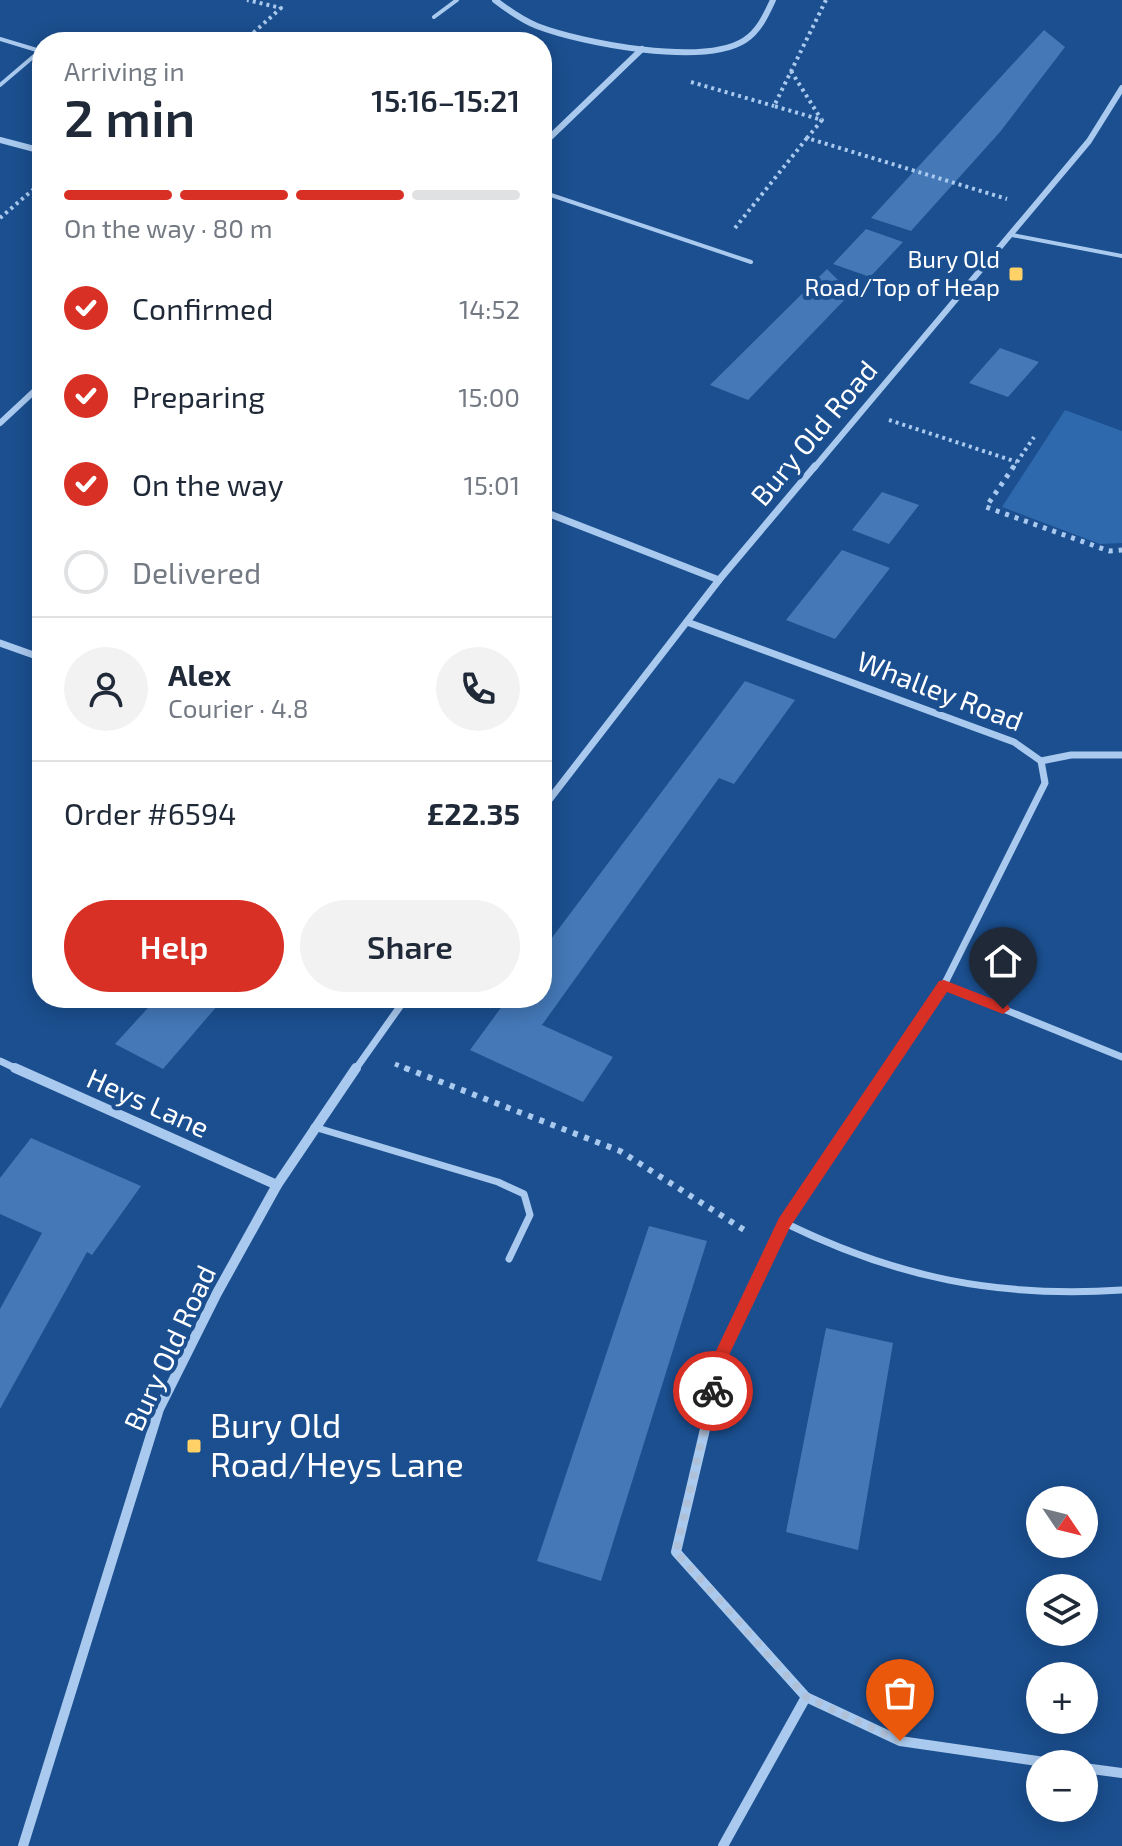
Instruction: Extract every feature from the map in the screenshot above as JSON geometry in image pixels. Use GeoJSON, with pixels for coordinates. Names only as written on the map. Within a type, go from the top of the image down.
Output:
{"type":"FeatureCollection","features":[{"type":"Feature","properties":{"kind":"street"},"geometry":{"type":"LineString","coordinates":[[495,0],[537,27],[642,49],[715,51],[742,42],[761,26],[773,0]]}},
{"type":"Feature","properties":{"kind":"street"},"geometry":{"type":"LineString","coordinates":[[552,135],[642,49]]}},
{"type":"Feature","properties":{"kind":"street","name":"Bury Old Road"},"geometry":{"type":"LineString","coordinates":[[552,796],[719,580],[1089,141],[1122,88]]}},
{"type":"Feature","properties":{"kind":"street"},"geometry":{"type":"LineString","coordinates":[[0,140],[32,148]]}},
{"type":"Feature","properties":{"kind":"street"},"geometry":{"type":"LineString","coordinates":[[0,423],[32,393]]}},
{"type":"Feature","properties":{"kind":"street"},"geometry":{"type":"LineString","coordinates":[[552,515],[719,580]]}},
{"type":"Feature","properties":{"kind":"street","name":"Whalley Road"},"geometry":{"type":"LineString","coordinates":[[687,622],[1014,742],[1041,761],[1045,783],[944,985],[785,1223],[723,1353],[676,1552],[806,1697],[900,1741],[1026,1759]]}},
{"type":"Feature","properties":{"kind":"street"},"geometry":{"type":"LineString","coordinates":[[0,643],[32,654]]}},
{"type":"Feature","properties":{"kind":"street"},"geometry":{"type":"LineString","coordinates":[[1041,761],[1071,755],[1122,755]]}},
{"type":"Feature","properties":{"kind":"street"},"geometry":{"type":"LineString","coordinates":[[944,985],[1122,1057]]}},
{"type":"Feature","properties":{"kind":"street","name":"Bury Old Road"},"geometry":{"type":"LineString","coordinates":[[23,1846],[159,1409],[217,1293],[277,1185],[314,1127],[399,1008]]}},
{"type":"Feature","properties":{"kind":"street","name":"Heys Lane"},"geometry":{"type":"LineString","coordinates":[[0,1061],[277,1185]]}},
{"type":"Feature","properties":{"kind":"street"},"geometry":{"type":"LineString","coordinates":[[723,1846],[806,1697]]}},
{"type":"Feature","properties":{"kind":"street"},"geometry":{"type":"LineString","coordinates":[[1098,1770],[1122,1773]]}},
{"type":"Feature","properties":{"kind":"lane"},"geometry":{"type":"LineString","coordinates":[[434,17],[457,0]]}},
{"type":"Feature","properties":{"kind":"lane"},"geometry":{"type":"LineString","coordinates":[[0,39],[32,48]]}},
{"type":"Feature","properties":{"kind":"lane"},"geometry":{"type":"LineString","coordinates":[[0,85],[32,58]]}},
{"type":"Feature","properties":{"kind":"lane"},"geometry":{"type":"LineString","coordinates":[[552,195],[751,262]]}},
{"type":"Feature","properties":{"kind":"lane"},"geometry":{"type":"LineString","coordinates":[[1012,235],[1122,256]]}},
{"type":"Feature","properties":{"kind":"lane"},"geometry":{"type":"LineString","coordinates":[[314,1127],[498,1182],[524,1194],[530,1215],[509,1259]]}},
{"type":"Feature","properties":{"kind":"lane"},"geometry":{"type":"LineString","coordinates":[[785,1223],[832,1248],[872,1263],[984,1290],[1077,1295],[1122,1290]]}},
{"type":"Feature","properties":{"kind":"path"},"geometry":{"type":"LineString","coordinates":[[247,0],[281,8],[254,32]]}},
{"type":"Feature","properties":{"kind":"path"},"geometry":{"type":"LineString","coordinates":[[774,106],[826,0]]}},
{"type":"Feature","properties":{"kind":"path"},"geometry":{"type":"LineString","coordinates":[[791,71],[822,120]]}},
{"type":"Feature","properties":{"kind":"path"},"geometry":{"type":"LineString","coordinates":[[685,81],[822,120]]}},
{"type":"Feature","properties":{"kind":"path"},"geometry":{"type":"LineString","coordinates":[[717,251],[822,120]]}},
{"type":"Feature","properties":{"kind":"path"},"geometry":{"type":"LineString","coordinates":[[807,138],[1035,207]]}},
{"type":"Feature","properties":{"kind":"path"},"geometry":{"type":"LineString","coordinates":[[0,218],[32,191]]}},
{"type":"Feature","properties":{"kind":"path"},"geometry":{"type":"LineString","coordinates":[[861,411],[1017,462]]}},
{"type":"Feature","properties":{"kind":"path"},"geometry":{"type":"LineString","coordinates":[[1034,437],[986,507],[1109,551],[1122,550]]}},
{"type":"Feature","properties":{"kind":"path"},"geometry":{"type":"LineString","coordinates":[[367,1053],[620,1151],[773,1249]]}},
{"type":"Feature","properties":{"kind":"shaded area"},"geometry":{"type":"Polygon","coordinates":[[[1065,410],[1122,431],[1122,543],[1100,544],[1002,507],[1065,410]]]}},
{"type":"Feature","properties":{"kind":"building"},"geometry":{"type":"Polygon","coordinates":[[[1044,30],[1065,47],[1000,132],[911,231],[871,218],[1044,30]]]}},
{"type":"Feature","properties":{"kind":"building"},"geometry":{"type":"Polygon","coordinates":[[[866,229],[903,242],[870,277],[833,264],[866,229]]]}},
{"type":"Feature","properties":{"kind":"building"},"geometry":{"type":"Polygon","coordinates":[[[827,269],[851,293],[748,400],[710,385],[827,269]]]}},
{"type":"Feature","properties":{"kind":"building"},"geometry":{"type":"Polygon","coordinates":[[[1000,348],[1039,362],[1008,397],[969,383],[1000,348]]]}},
{"type":"Feature","properties":{"kind":"building"},"geometry":{"type":"Polygon","coordinates":[[[882,492],[919,505],[889,544],[852,530],[882,492]]]}},
{"type":"Feature","properties":{"kind":"building"},"geometry":{"type":"Polygon","coordinates":[[[842,550],[890,568],[835,639],[786,620],[842,550]]]}},
{"type":"Feature","properties":{"kind":"building"},"geometry":{"type":"Polygon","coordinates":[[[745,681],[795,700],[734,784],[719,778],[542,1025],[613,1057],[583,1102],[470,1050],[501,1008],[552,1008],[552,938],[745,681]]]}},
{"type":"Feature","properties":{"kind":"building"},"geometry":{"type":"Polygon","coordinates":[[[148,1008],[215,1008],[163,1069],[115,1044],[148,1008]]]}},
{"type":"Feature","properties":{"kind":"building"},"geometry":{"type":"Polygon","coordinates":[[[31,1138],[141,1186],[92,1255],[87,1252],[0,1409],[0,1309],[42,1233],[0,1214],[0,1178],[31,1138]]]}},
{"type":"Feature","properties":{"kind":"building"},"geometry":{"type":"Polygon","coordinates":[[[649,1226],[707,1241],[601,1581],[537,1561],[649,1226]]]}},
{"type":"Feature","properties":{"kind":"building"},"geometry":{"type":"Polygon","coordinates":[[[826,1328],[893,1343],[858,1550],[786,1532],[826,1328]]]}},
{"type":"Feature","properties":{"kind":"way so far"},"geometry":{"type":"LineString","coordinates":[[713,1391],[676,1552],[806,1697],[900,1741]]}},
{"type":"Feature","properties":{"kind":"place","name":"Bury Old Road/Top of Heap"},"geometry":{"type":"Point","coordinates":[1016,274]}},
{"type":"Feature","properties":{"kind":"place","name":"Bury Old Road/Heys Lane"},"geometry":{"type":"Point","coordinates":[194,1446]}},
{"type":"Feature","properties":{"kind":"route"},"geometry":{"type":"LineString","coordinates":[[713,1391],[723,1353],[785,1223],[944,985],[1003,1009]]}}]}
